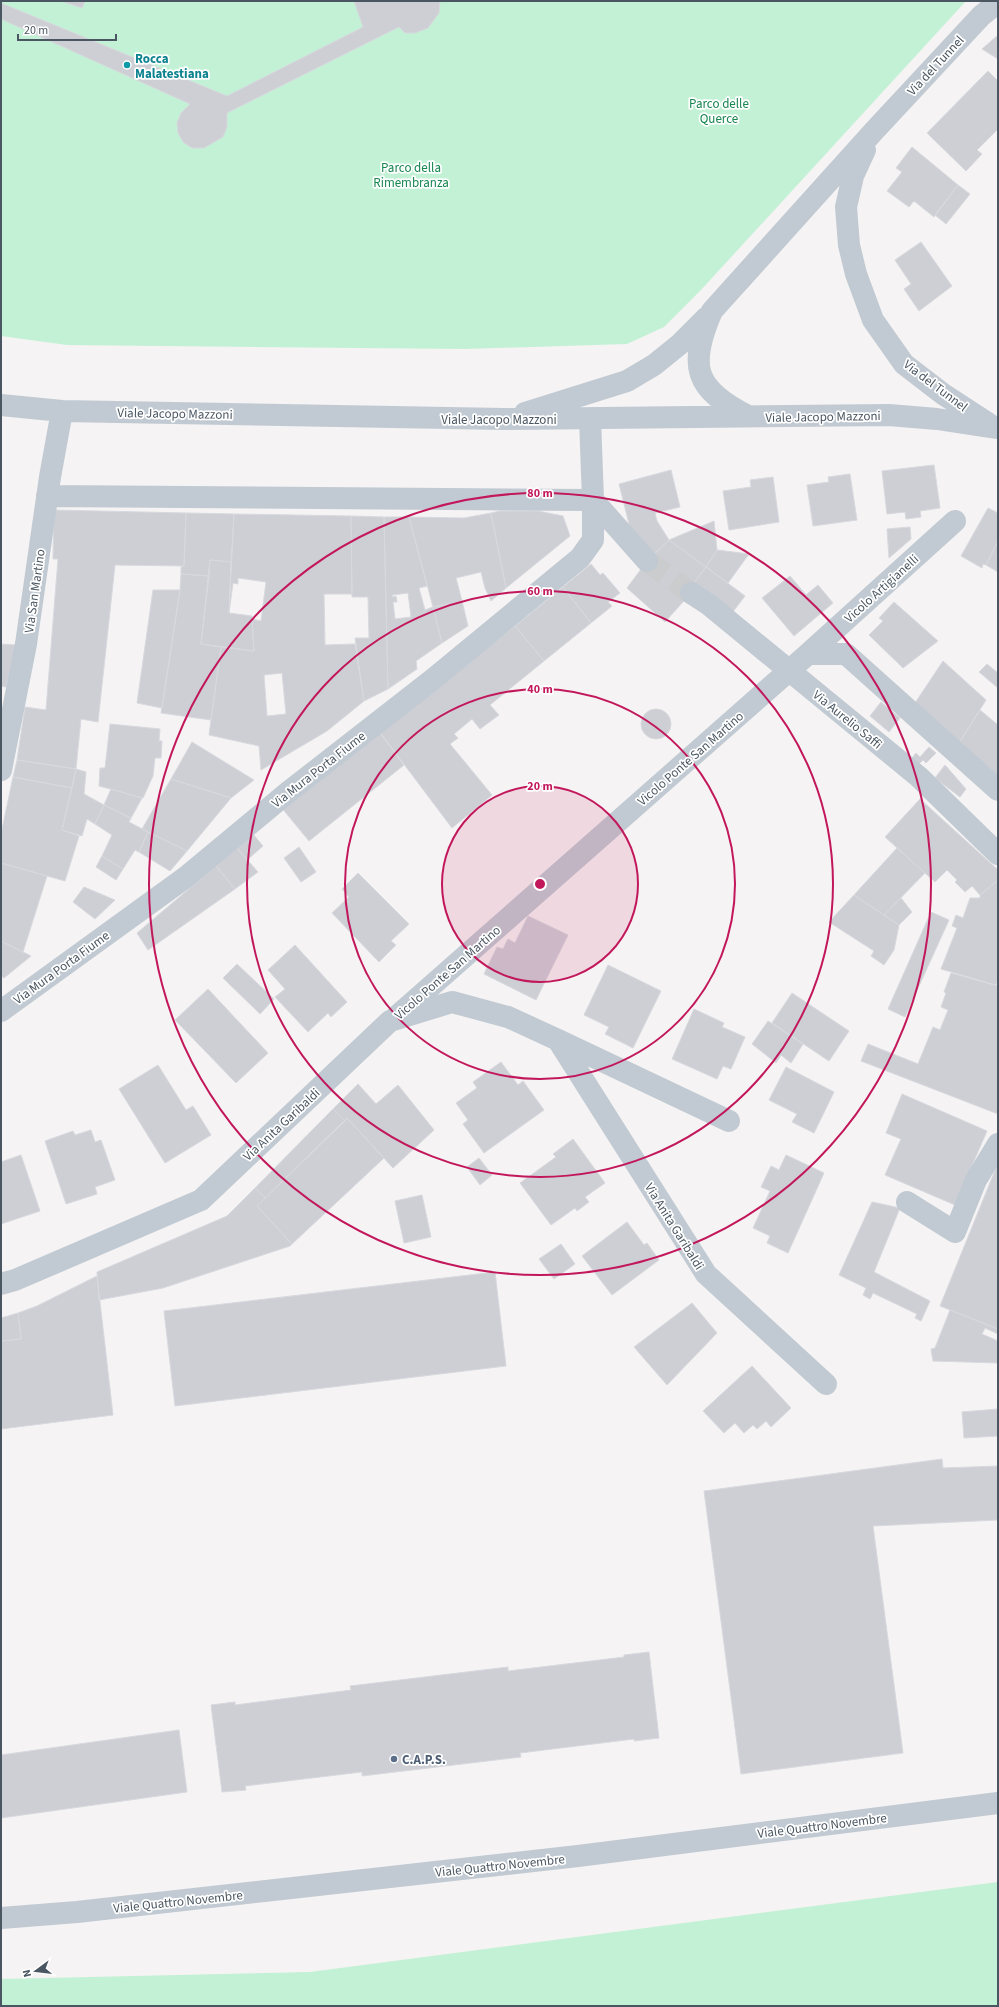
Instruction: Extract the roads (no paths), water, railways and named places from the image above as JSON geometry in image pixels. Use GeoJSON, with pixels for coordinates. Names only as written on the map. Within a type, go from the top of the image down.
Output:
{"type":"FeatureCollection","features":[{"type":"Feature","properties":{"kind":"street","name":"Via del Tunnel"},"geometry":{"type":"LineString","coordinates":[[504,419],[627,381],[654,365],[680,344],[712,311],[874,130],[981,16],[998,2]]}},
{"type":"Feature","properties":{"kind":"street","name":"Via del Tunnel"},"geometry":{"type":"LineString","coordinates":[[874,130],[853,176],[846,207],[849,245],[856,274],[873,320],[904,364],[943,394],[997,429]]}},
{"type":"Feature","properties":{"kind":"street","name":"Via del Tunnel"},"geometry":{"type":"LineString","coordinates":[[712,311],[698,349],[699,369],[705,385],[734,409],[748,416]]}},
{"type":"Feature","properties":{"kind":"street","name":"Viale Jacopo Mazzoni"},"geometry":{"type":"LineString","coordinates":[[1,404],[62,411],[504,419],[889,415],[937,419],[997,429]]}},
{"type":"Feature","properties":{"kind":"street","name":"Via San Martino"},"geometry":{"type":"LineString","coordinates":[[1,770],[26,644],[47,496],[62,411]]}},
{"type":"Feature","properties":{"kind":"street"},"geometry":{"type":"LineString","coordinates":[[590,419],[594,500],[647,561]]}},
{"type":"Feature","properties":{"kind":"street"},"geometry":{"type":"LineString","coordinates":[[47,496],[594,500]]}},
{"type":"Feature","properties":{"kind":"street","name":"Via Mura Porta Fiume"},"geometry":{"type":"LineString","coordinates":[[1,1011],[186,877],[287,793],[432,680],[580,558],[593,540],[594,500]]}},
{"type":"Feature","properties":{"kind":"street","name":"Vicolo Artigianelli"},"geometry":{"type":"LineString","coordinates":[[808,654],[955,521]]}},
{"type":"Feature","properties":{"kind":"street","name":"Via Aurelio Saffi"},"geometry":{"type":"LineString","coordinates":[[700,599],[919,777],[998,854]]}},
{"type":"Feature","properties":{"kind":"street"},"geometry":{"type":"LineString","coordinates":[[808,654],[846,654],[998,790]]}},
{"type":"Feature","properties":{"kind":"street","name":"Vicolo Ponte San Martino"},"geometry":{"type":"LineString","coordinates":[[390,1021],[808,654]]}},
{"type":"Feature","properties":{"kind":"street","name":"Via Anita Garibaldi"},"geometry":{"type":"LineString","coordinates":[[1,1284],[15,1280],[201,1200],[390,1021],[452,1002],[508,1017],[729,1121]]}},
{"type":"Feature","properties":{"kind":"street","name":"Via Anita Garibaldi"},"geometry":{"type":"LineString","coordinates":[[558,1040],[706,1274],[826,1384]]}},
{"type":"Feature","properties":{"kind":"street"},"geometry":{"type":"LineString","coordinates":[[907,1202],[955,1232],[976,1180],[998,1144]]}},
{"type":"Feature","properties":{"kind":"street","name":"Viale Quattro Novembre"},"geometry":{"type":"LineString","coordinates":[[1,1918],[77,1912],[578,1856],[998,1803]]}},
{"type":"Feature","properties":{"kind":"tunnel"},"geometry":{"type":"LineString","coordinates":[[647,561],[691,593]]}},
{"type":"Feature","properties":{"kind":"place","name":"Rocca Malatestiana"},"geometry":{"type":"Point","coordinates":[127,65]}},
{"type":"Feature","properties":{"kind":"place","name":"C.A.P.S."},"geometry":{"type":"Point","coordinates":[394,1759]}},
{"type":"Feature","properties":{"kind":"park label","name":"Parco delle Querce"},"geometry":{"type":"Point","coordinates":[719,110]}},
{"type":"Feature","properties":{"kind":"park label","name":"Parco della Rimembranza"},"geometry":{"type":"Point","coordinates":[411,174]}}]}
